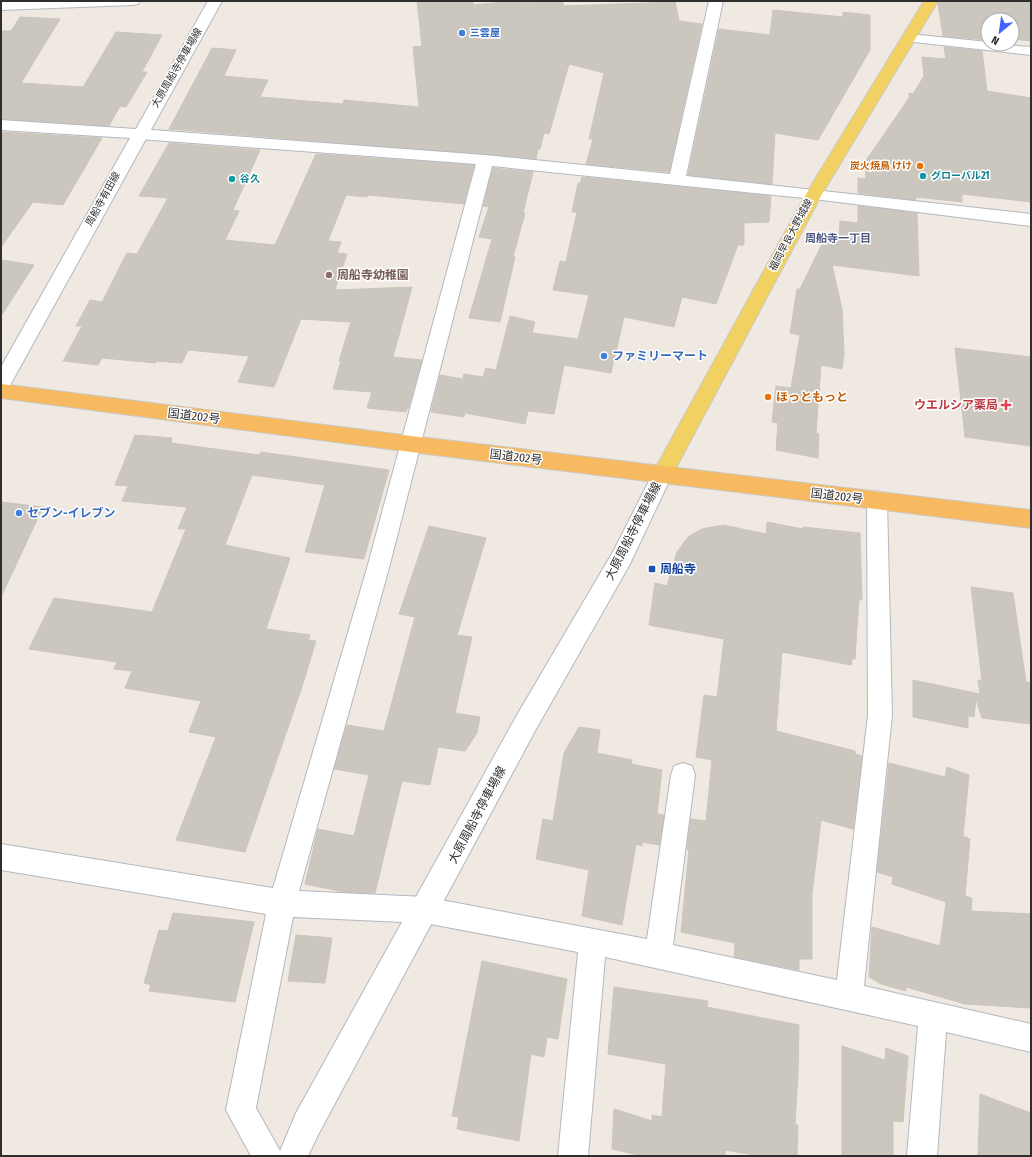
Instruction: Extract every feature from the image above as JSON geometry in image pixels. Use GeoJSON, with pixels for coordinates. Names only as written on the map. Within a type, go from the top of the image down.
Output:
{"type":"FeatureCollection","features":[{"type":"Feature","properties":{"kind":"highway","name":"国道202号"},"geometry":{"type":"LineString","coordinates":[[1,391],[411,444],[1031,519]]}},
{"type":"Feature","properties":{"kind":"main road","name":"福岡早良大野城線"},"geometry":{"type":"LineString","coordinates":[[662,474],[814,194],[910,38],[931,1]]}},
{"type":"Feature","properties":{"kind":"street"},"geometry":{"type":"LineString","coordinates":[[1,6],[133,1]]}},
{"type":"Feature","properties":{"kind":"street","name":"大原周船寺停車場線"},"geometry":{"type":"LineString","coordinates":[[139,134],[215,1]]}},
{"type":"Feature","properties":{"kind":"street"},"geometry":{"type":"LineString","coordinates":[[677,180],[716,1]]}},
{"type":"Feature","properties":{"kind":"street"},"geometry":{"type":"LineString","coordinates":[[910,38],[1031,51]]}},
{"type":"Feature","properties":{"kind":"street"},"geometry":{"type":"LineString","coordinates":[[1,125],[485,160],[814,194],[1031,220]]}},
{"type":"Feature","properties":{"kind":"street","name":"周船寺有田線"},"geometry":{"type":"LineString","coordinates":[[1,384],[139,134]]}},
{"type":"Feature","properties":{"kind":"street"},"geometry":{"type":"LineString","coordinates":[[268,1156],[241,1110],[282,903],[378,568],[485,160]]}},
{"type":"Feature","properties":{"kind":"street","name":"大原周船寺停車場線"},"geometry":{"type":"LineString","coordinates":[[293,1156],[307,1124],[426,910],[526,723],[622,557],[662,474]]}},
{"type":"Feature","properties":{"kind":"street"},"geometry":{"type":"LineString","coordinates":[[849,996],[880,715],[876,500]]}},
{"type":"Feature","properties":{"kind":"street"},"geometry":{"type":"LineString","coordinates":[[658,955],[683,775]]}},
{"type":"Feature","properties":{"kind":"street"},"geometry":{"type":"LineString","coordinates":[[1,857],[282,903],[426,910],[593,941],[849,996],[1031,1038]]}},
{"type":"Feature","properties":{"kind":"street"},"geometry":{"type":"LineString","coordinates":[[573,1156],[593,941]]}},
{"type":"Feature","properties":{"kind":"street"},"geometry":{"type":"LineString","coordinates":[[922,1156],[933,1015]]}},
{"type":"Feature","properties":{"kind":"building"},"geometry":{"type":"Polygon","coordinates":[[[417,1],[473,1],[473,5],[515,1],[525,1],[526,3],[562,1],[564,6],[675,2],[679,21],[702,24],[669,172],[586,164],[593,139],[589,139],[604,73],[569,64],[549,134],[544,133],[536,159],[169,129],[212,48],[236,50],[224,76],[268,80],[260,97],[343,104],[344,100],[419,107],[413,47],[422,46],[417,1]]]}},
{"type":"Feature","properties":{"kind":"building"},"geometry":{"type":"Polygon","coordinates":[[[939,1],[1031,1],[1031,41],[1020,40],[1020,12],[980,12],[980,39],[943,36],[938,4],[939,1]]]}},
{"type":"Feature","properties":{"kind":"building"},"geometry":{"type":"Polygon","coordinates":[[[773,10],[843,17],[843,12],[870,15],[870,50],[818,140],[775,133],[772,184],[688,175],[719,29],[770,35],[773,10]]]}},
{"type":"Feature","properties":{"kind":"building"},"geometry":{"type":"Polygon","coordinates":[[[20,17],[60,19],[21,83],[83,87],[116,32],[162,35],[142,72],[147,72],[126,107],[120,106],[109,126],[1,119],[1,31],[11,31],[20,17]]]}},
{"type":"Feature","properties":{"kind":"building"},"geometry":{"type":"Polygon","coordinates":[[[944,47],[980,51],[982,52],[987,91],[1031,98],[1031,202],[962,194],[962,202],[916,197],[916,200],[858,193],[858,178],[866,179],[865,162],[909,98],[909,93],[913,94],[924,76],[922,57],[946,59],[944,47]]]}},
{"type":"Feature","properties":{"kind":"building"},"geometry":{"type":"Polygon","coordinates":[[[1,132],[102,138],[63,205],[33,202],[1,247],[1,132]]]}},
{"type":"Feature","properties":{"kind":"building"},"geometry":{"type":"Polygon","coordinates":[[[169,143],[260,150],[233,210],[239,211],[225,240],[275,245],[316,154],[474,165],[464,204],[368,195],[367,197],[346,195],[328,241],[341,242],[337,253],[347,254],[335,290],[412,287],[393,357],[422,360],[406,412],[367,408],[372,392],[333,389],[341,361],[339,361],[351,322],[301,319],[274,387],[238,382],[249,356],[188,350],[182,363],[156,361],[156,363],[102,358],[98,365],[63,361],[82,326],[76,326],[90,300],[102,302],[127,253],[137,254],[168,198],[139,196],[169,143]]]}},
{"type":"Feature","properties":{"kind":"building"},"geometry":{"type":"Polygon","coordinates":[[[493,168],[533,172],[523,213],[525,213],[513,257],[515,257],[500,322],[469,318],[492,239],[479,237],[489,207],[483,206],[493,168]]]}},
{"type":"Feature","properties":{"kind":"building"},"geometry":{"type":"Polygon","coordinates":[[[582,177],[771,196],[769,222],[744,223],[744,245],[738,245],[716,304],[682,297],[674,327],[624,317],[611,373],[564,365],[554,414],[528,411],[525,424],[465,413],[464,417],[431,412],[440,375],[463,379],[464,374],[483,377],[486,368],[496,370],[510,316],[535,322],[532,333],[578,339],[589,295],[553,290],[560,261],[566,262],[577,212],[572,212],[578,183],[580,183],[582,177]]]}},
{"type":"Feature","properties":{"kind":"building"},"geometry":{"type":"Polygon","coordinates":[[[858,206],[917,213],[919,276],[832,265],[842,309],[844,353],[842,369],[821,365],[816,433],[819,434],[818,458],[776,450],[778,423],[772,422],[776,386],[791,388],[800,335],[790,333],[797,289],[800,289],[826,236],[827,240],[839,239],[840,221],[858,223],[858,206]]]}},
{"type":"Feature","properties":{"kind":"building"},"geometry":{"type":"Polygon","coordinates":[[[1,260],[34,265],[1,316],[1,260]]]}},
{"type":"Feature","properties":{"kind":"building"},"geometry":{"type":"Polygon","coordinates":[[[955,348],[1031,357],[1031,446],[965,437],[955,348]]]}},
{"type":"Feature","properties":{"kind":"building"},"geometry":{"type":"Polygon","coordinates":[[[135,435],[172,438],[171,443],[259,455],[261,452],[389,470],[364,559],[305,552],[325,485],[252,475],[225,545],[290,558],[266,629],[310,635],[308,640],[316,641],[301,690],[245,852],[176,840],[216,737],[189,732],[201,701],[125,688],[132,671],[114,669],[117,662],[29,649],[54,598],[152,612],[186,529],[178,529],[187,507],[122,501],[128,486],[115,485],[135,435]]]}},
{"type":"Feature","properties":{"kind":"building"},"geometry":{"type":"Polygon","coordinates":[[[1,502],[43,507],[1,597],[1,502]]]}},
{"type":"Feature","properties":{"kind":"building"},"geometry":{"type":"Polygon","coordinates":[[[767,522],[803,529],[803,527],[860,533],[862,600],[859,599],[855,659],[852,659],[851,665],[782,652],[776,731],[855,751],[855,754],[862,756],[853,829],[821,820],[812,894],[812,959],[799,959],[799,970],[734,957],[735,943],[681,932],[689,850],[687,849],[691,819],[706,821],[712,760],[696,757],[704,695],[717,697],[724,639],[649,625],[655,583],[667,586],[677,552],[688,537],[702,529],[723,525],[766,534],[767,522]]]}},
{"type":"Feature","properties":{"kind":"building"},"geometry":{"type":"Polygon","coordinates":[[[429,526],[486,538],[457,635],[472,637],[455,713],[480,717],[477,733],[465,751],[438,747],[430,785],[402,781],[375,893],[344,892],[305,884],[318,829],[354,836],[369,775],[334,769],[347,725],[384,731],[415,617],[399,614],[429,526]]]}},
{"type":"Feature","properties":{"kind":"building"},"geometry":{"type":"Polygon","coordinates":[[[971,587],[1013,593],[1026,682],[1031,683],[1031,724],[982,718],[976,699],[974,717],[968,716],[968,728],[913,717],[913,680],[980,694],[978,680],[982,681],[971,587]]]}},
{"type":"Feature","properties":{"kind":"building"},"geometry":{"type":"Polygon","coordinates":[[[579,727],[600,730],[597,753],[632,760],[631,764],[662,770],[657,814],[664,815],[659,845],[642,842],[642,846],[636,844],[622,925],[582,916],[589,870],[536,859],[543,819],[553,821],[564,753],[579,727]]]}},
{"type":"Feature","properties":{"kind":"building"},"geometry":{"type":"Polygon","coordinates":[[[889,763],[945,777],[947,767],[969,775],[963,836],[970,839],[965,896],[972,898],[971,911],[1031,914],[1031,1008],[965,1004],[906,987],[906,991],[881,984],[869,977],[872,927],[940,946],[946,902],[892,884],[893,877],[877,872],[889,763]]]}},
{"type":"Feature","properties":{"kind":"building"},"geometry":{"type":"Polygon","coordinates":[[[173,913],[254,922],[235,1002],[149,991],[151,985],[144,983],[159,930],[168,931],[173,913]]]}},
{"type":"Feature","properties":{"kind":"building"},"geometry":{"type":"Polygon","coordinates":[[[296,935],[332,938],[325,983],[288,981],[296,935]]]}},
{"type":"Feature","properties":{"kind":"building"},"geometry":{"type":"Polygon","coordinates":[[[482,961],[567,979],[558,1039],[547,1037],[544,1057],[531,1054],[519,1141],[457,1129],[459,1117],[452,1116],[482,961]]]}},
{"type":"Feature","properties":{"kind":"building"},"geometry":{"type":"Polygon","coordinates":[[[614,987],[708,1001],[707,1007],[799,1025],[795,1125],[798,1125],[797,1156],[759,1156],[725,1150],[725,1156],[642,1156],[612,1149],[614,1109],[652,1121],[652,1115],[662,1117],[666,1064],[608,1054],[614,987]]]}},
{"type":"Feature","properties":{"kind":"building"},"geometry":{"type":"Polygon","coordinates":[[[842,1046],[885,1060],[886,1048],[908,1056],[903,1122],[893,1121],[893,1156],[842,1156],[842,1046]]]}},
{"type":"Feature","properties":{"kind":"building"},"geometry":{"type":"Polygon","coordinates":[[[980,1094],[1031,1113],[1031,1156],[978,1156],[980,1094]]]}},
{"type":"Feature","properties":{"kind":"place","name":"三雲屋"},"geometry":{"type":"Point","coordinates":[462,33]}},
{"type":"Feature","properties":{"kind":"place","name":"炭火焼鳥 けけ"},"geometry":{"type":"Point","coordinates":[920,166]}},
{"type":"Feature","properties":{"kind":"place","name":"グローバル21"},"geometry":{"type":"Point","coordinates":[923,176]}},
{"type":"Feature","properties":{"kind":"place","name":"谷久"},"geometry":{"type":"Point","coordinates":[232,179]}},
{"type":"Feature","properties":{"kind":"place","name":"周船寺幼稚園"},"geometry":{"type":"Point","coordinates":[329,275]}},
{"type":"Feature","properties":{"kind":"place","name":"ファミリーマート"},"geometry":{"type":"Point","coordinates":[604,356]}},
{"type":"Feature","properties":{"kind":"place","name":"ほっともっと"},"geometry":{"type":"Point","coordinates":[768,397]}},
{"type":"Feature","properties":{"kind":"place","name":"ウエルシア薬局"},"geometry":{"type":"Point","coordinates":[1006,405]}},
{"type":"Feature","properties":{"kind":"place","name":"セブン-イレブン"},"geometry":{"type":"Point","coordinates":[19,513]}},
{"type":"Feature","properties":{"kind":"place","name":"周船寺"},"geometry":{"type":"Point","coordinates":[652,569]}},
{"type":"Feature","properties":{"kind":"district","name":"周船寺一丁目"},"geometry":{"type":"Point","coordinates":[838,238]}}]}
